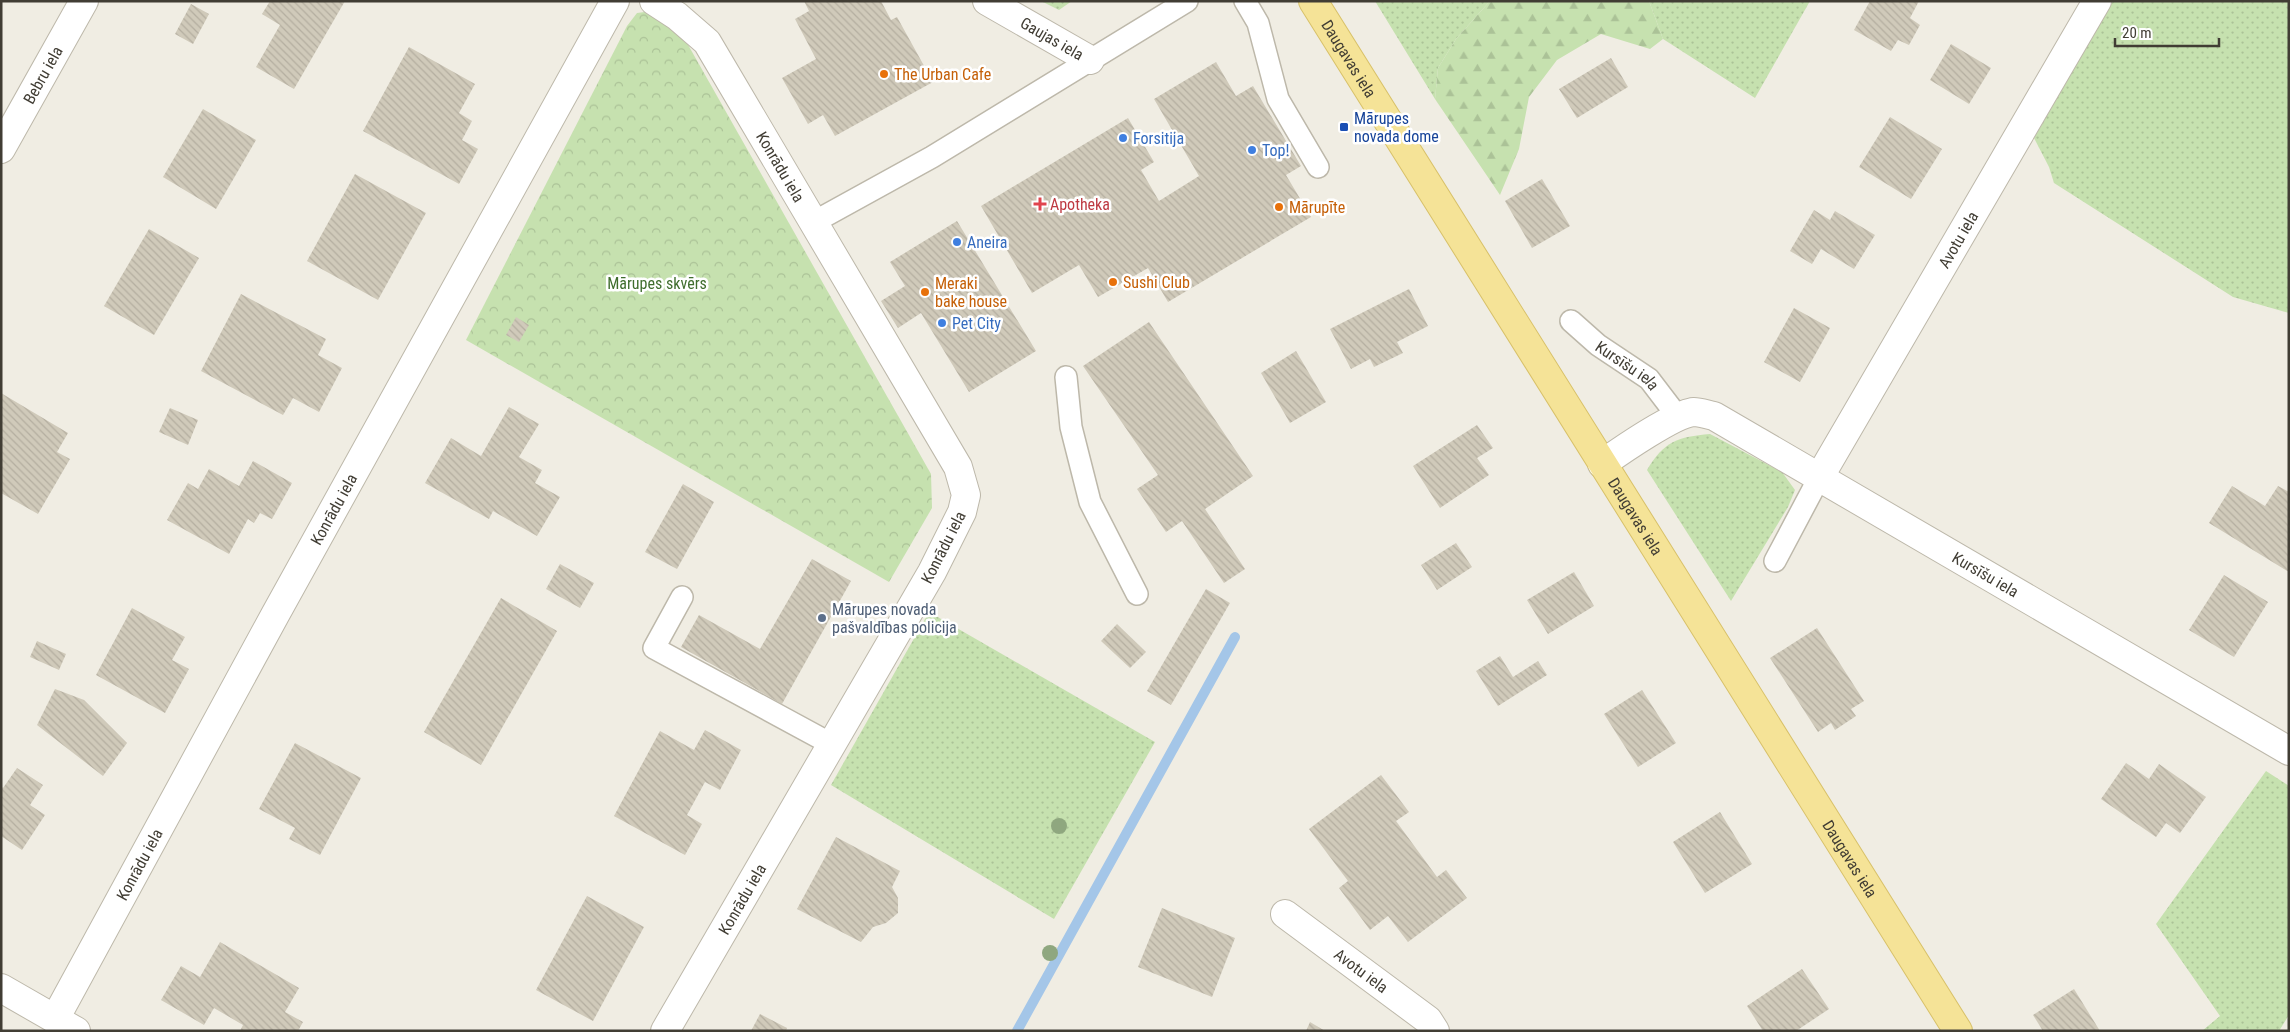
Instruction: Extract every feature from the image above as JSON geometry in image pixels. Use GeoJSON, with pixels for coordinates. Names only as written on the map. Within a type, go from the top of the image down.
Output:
{"type":"FeatureCollection","features":[{"type":"Feature","properties":{"kind":"main road","name":"Daugavas iela"},"geometry":{"type":"LineString","coordinates":[[1313,1],[1958,1031]]}},
{"type":"Feature","properties":{"kind":"street","name":"Bebru iela"},"geometry":{"type":"LineString","coordinates":[[1,150],[84,1]]}},
{"type":"Feature","properties":{"kind":"street","name":"Konrādu iela"},"geometry":{"type":"LineString","coordinates":[[65,1025],[275,615],[615,1]]}},
{"type":"Feature","properties":{"kind":"street","name":"Konrādu iela"},"geometry":{"type":"LineString","coordinates":[[654,1],[677,16],[707,42],[958,467],[966,495],[954,531],[833,745],[666,1031]]}},
{"type":"Feature","properties":{"kind":"street","name":"Gaujas iela"},"geometry":{"type":"LineString","coordinates":[[987,1],[1090,60]]}},
{"type":"Feature","properties":{"kind":"street","name":"Avotu iela"},"geometry":{"type":"LineString","coordinates":[[1820,478],[2097,1]]}},
{"type":"Feature","properties":{"kind":"street","name":"Kursīšu iela"},"geometry":{"type":"LineString","coordinates":[[1602,464],[1626,447],[1678,418],[1694,412],[1714,416],[2289,751]]}},
{"type":"Feature","properties":{"kind":"street","name":"Avotu iela"},"geometry":{"type":"LineString","coordinates":[[1285,914],[1428,1020],[1435,1031]]}},
{"type":"Feature","properties":{"kind":"street"},"geometry":{"type":"LineString","coordinates":[[1,988],[65,1025]]}},
{"type":"Feature","properties":{"kind":"lane"},"geometry":{"type":"LineString","coordinates":[[814,222],[932,157],[1187,1]]}},
{"type":"Feature","properties":{"kind":"lane"},"geometry":{"type":"LineString","coordinates":[[1245,1],[1258,23],[1278,99],[1318,167]]}},
{"type":"Feature","properties":{"kind":"lane","name":"Kursīšu iela"},"geometry":{"type":"LineString","coordinates":[[1571,321],[1598,345],[1649,379],[1678,418]]}},
{"type":"Feature","properties":{"kind":"lane"},"geometry":{"type":"LineString","coordinates":[[1066,378],[1071,427],[1090,502],[1137,594]]}},
{"type":"Feature","properties":{"kind":"lane"},"geometry":{"type":"LineString","coordinates":[[1775,561],[1820,478]]}},
{"type":"Feature","properties":{"kind":"lane"},"geometry":{"type":"LineString","coordinates":[[682,598],[654,648],[833,745]]}},
{"type":"Feature","properties":{"kind":"green space"},"geometry":{"type":"Polygon","coordinates":[[[1041,1],[1072,1],[1059,10],[1041,1]]]}},
{"type":"Feature","properties":{"kind":"green space"},"geometry":{"type":"Polygon","coordinates":[[[1375,1],[1490,1],[1456,39],[1438,68],[1435,99],[1375,1]]]}},
{"type":"Feature","properties":{"kind":"green space"},"geometry":{"type":"Polygon","coordinates":[[[1490,1],[1649,1],[1663,39],[1650,49],[1601,34],[1557,60],[1529,97],[1519,149],[1500,195],[1435,99],[1438,68],[1456,39],[1490,1]]]}},
{"type":"Feature","properties":{"kind":"green space"},"geometry":{"type":"Polygon","coordinates":[[[1649,1],[1810,1],[1755,98],[1663,39],[1649,1]]]}},
{"type":"Feature","properties":{"kind":"green space"},"geometry":{"type":"Polygon","coordinates":[[[2113,1],[2289,1],[2289,313],[2233,297],[2054,183],[2049,167],[2034,138],[2113,1]]]}},
{"type":"Feature","properties":{"kind":"green space","name":"Mārupes skvērs"},"geometry":{"type":"Polygon","coordinates":[[[660,10],[674,20],[931,474],[932,508],[889,582],[466,340],[627,26],[637,13],[660,10]]]}},
{"type":"Feature","properties":{"kind":"green space"},"geometry":{"type":"Polygon","coordinates":[[[1710,434],[1782,472],[1795,490],[1788,507],[1731,601],[1647,470],[1653,460],[1673,442],[1689,437],[1710,434]]]}},
{"type":"Feature","properties":{"kind":"green space"},"geometry":{"type":"Polygon","coordinates":[[[929,612],[1155,742],[1054,919],[831,785],[929,612]]]}},
{"type":"Feature","properties":{"kind":"green space"},"geometry":{"type":"Polygon","coordinates":[[[2266,771],[2289,786],[2289,1015],[2279,1031],[2202,1031],[2220,1016],[2156,924],[2266,771]]]}},
{"type":"Feature","properties":{"kind":"building"},"geometry":{"type":"Polygon","coordinates":[[[270,1],[345,1],[294,89],[256,67],[280,25],[262,14],[270,1]]]}},
{"type":"Feature","properties":{"kind":"building"},"geometry":{"type":"Polygon","coordinates":[[[804,1],[881,1],[891,20],[897,17],[933,82],[835,136],[823,115],[808,124],[782,78],[816,59],[795,19],[809,11],[804,1]]]}},
{"type":"Feature","properties":{"kind":"building"},"geometry":{"type":"Polygon","coordinates":[[[1870,1],[1919,1],[1910,18],[1920,25],[1909,45],[1898,40],[1891,51],[1854,30],[1870,1]]]}},
{"type":"Feature","properties":{"kind":"building"},"geometry":{"type":"Polygon","coordinates":[[[191,4],[209,14],[193,44],[175,34],[191,4]]]}},
{"type":"Feature","properties":{"kind":"building"},"geometry":{"type":"Polygon","coordinates":[[[1951,44],[1991,68],[1969,104],[1930,80],[1951,44]]]}},
{"type":"Feature","properties":{"kind":"building"},"geometry":{"type":"Polygon","coordinates":[[[409,47],[475,84],[459,113],[472,121],[462,140],[478,149],[459,184],[363,131],[409,47]]]}},
{"type":"Feature","properties":{"kind":"building"},"geometry":{"type":"Polygon","coordinates":[[[1611,58],[1628,87],[1577,118],[1559,89],[1611,58]]]}},
{"type":"Feature","properties":{"kind":"building"},"geometry":{"type":"Polygon","coordinates":[[[1216,62],[1236,96],[1253,86],[1301,166],[1286,175],[1311,217],[1168,302],[1148,268],[1098,297],[1079,265],[1032,293],[981,206],[1128,118],[1154,162],[1141,170],[1159,201],[1199,176],[1154,99],[1216,62]]]}},
{"type":"Feature","properties":{"kind":"building"},"geometry":{"type":"Polygon","coordinates":[[[203,109],[256,140],[216,209],[163,177],[203,109]]]}},
{"type":"Feature","properties":{"kind":"building"},"geometry":{"type":"Polygon","coordinates":[[[1890,117],[1942,149],[1911,199],[1859,167],[1890,117]]]}},
{"type":"Feature","properties":{"kind":"building"},"geometry":{"type":"Polygon","coordinates":[[[355,174],[426,213],[378,300],[307,261],[355,174]]]}},
{"type":"Feature","properties":{"kind":"building"},"geometry":{"type":"Polygon","coordinates":[[[1542,179],[1570,226],[1532,248],[1505,201],[1542,179]]]}},
{"type":"Feature","properties":{"kind":"building"},"geometry":{"type":"Polygon","coordinates":[[[1814,210],[1830,220],[1835,211],[1875,235],[1854,269],[1821,249],[1812,264],[1790,251],[1814,210]]]}},
{"type":"Feature","properties":{"kind":"building"},"geometry":{"type":"Polygon","coordinates":[[[957,221],[1036,351],[969,392],[921,313],[898,328],[881,301],[905,286],[890,262],[957,221]]]}},
{"type":"Feature","properties":{"kind":"building"},"geometry":{"type":"Polygon","coordinates":[[[149,229],[199,258],[154,335],[104,306],[149,229]]]}},
{"type":"Feature","properties":{"kind":"building"},"geometry":{"type":"Polygon","coordinates":[[[1409,289],[1428,326],[1397,342],[1403,353],[1374,367],[1370,359],[1351,369],[1330,329],[1409,289]]]}},
{"type":"Feature","properties":{"kind":"building"},"geometry":{"type":"Polygon","coordinates":[[[241,294],[326,339],[318,355],[342,368],[319,412],[293,398],[283,415],[201,371],[241,294]]]}},
{"type":"Feature","properties":{"kind":"building"},"geometry":{"type":"Polygon","coordinates":[[[1794,308],[1830,328],[1800,382],[1764,362],[1794,308]]]}},
{"type":"Feature","properties":{"kind":"building"},"geometry":{"type":"Polygon","coordinates":[[[516,317],[529,325],[519,342],[506,335],[516,317]]]}},
{"type":"Feature","properties":{"kind":"building"},"geometry":{"type":"Polygon","coordinates":[[[1149,322],[1253,476],[1205,509],[1245,569],[1224,583],[1182,521],[1166,532],[1137,489],[1158,475],[1083,366],[1149,322]]]}},
{"type":"Feature","properties":{"kind":"building"},"geometry":{"type":"Polygon","coordinates":[[[1296,351],[1326,402],[1290,423],[1261,373],[1296,351]]]}},
{"type":"Feature","properties":{"kind":"building"},"geometry":{"type":"Polygon","coordinates":[[[1,393],[68,433],[57,452],[70,459],[38,514],[1,493],[1,393]]]}},
{"type":"Feature","properties":{"kind":"building"},"geometry":{"type":"Polygon","coordinates":[[[509,407],[539,424],[519,457],[542,470],[535,483],[560,497],[537,536],[493,511],[489,519],[425,483],[451,438],[481,456],[509,407]]]}},
{"type":"Feature","properties":{"kind":"building"},"geometry":{"type":"Polygon","coordinates":[[[170,408],[198,420],[188,445],[159,432],[170,408]]]}},
{"type":"Feature","properties":{"kind":"building"},"geometry":{"type":"Polygon","coordinates":[[[1477,425],[1493,448],[1477,458],[1489,475],[1440,508],[1413,466],[1477,425]]]}},
{"type":"Feature","properties":{"kind":"building"},"geometry":{"type":"Polygon","coordinates":[[[253,461],[292,483],[272,519],[260,513],[254,523],[248,519],[229,554],[167,520],[188,483],[198,489],[209,469],[239,486],[253,461]]]}},
{"type":"Feature","properties":{"kind":"building"},"geometry":{"type":"Polygon","coordinates":[[[683,484],[714,502],[677,569],[645,552],[683,484]]]}},
{"type":"Feature","properties":{"kind":"building"},"geometry":{"type":"Polygon","coordinates":[[[2232,486],[2265,506],[2278,486],[2289,492],[2289,572],[2209,523],[2232,486]]]}},
{"type":"Feature","properties":{"kind":"building"},"geometry":{"type":"Polygon","coordinates":[[[1456,543],[1472,567],[1437,590],[1421,565],[1456,543]]]}},
{"type":"Feature","properties":{"kind":"building"},"geometry":{"type":"Polygon","coordinates":[[[812,559],[851,581],[782,704],[681,647],[699,615],[760,649],[812,559]]]}},
{"type":"Feature","properties":{"kind":"building"},"geometry":{"type":"Polygon","coordinates":[[[560,564],[594,583],[580,608],[546,589],[560,564]]]}},
{"type":"Feature","properties":{"kind":"building"},"geometry":{"type":"Polygon","coordinates":[[[1574,572],[1594,606],[1548,634],[1527,600],[1574,572]]]}},
{"type":"Feature","properties":{"kind":"building"},"geometry":{"type":"Polygon","coordinates":[[[2224,575],[2268,602],[2234,657],[2189,630],[2224,575]]]}},
{"type":"Feature","properties":{"kind":"building"},"geometry":{"type":"Polygon","coordinates":[[[1206,589],[1230,603],[1171,705],[1147,691],[1206,589]]]}},
{"type":"Feature","properties":{"kind":"building"},"geometry":{"type":"Polygon","coordinates":[[[501,598],[557,631],[481,765],[424,732],[501,598]]]}},
{"type":"Feature","properties":{"kind":"building"},"geometry":{"type":"Polygon","coordinates":[[[132,608],[185,637],[172,660],[189,669],[165,713],[96,675],[132,608]]]}},
{"type":"Feature","properties":{"kind":"building"},"geometry":{"type":"Polygon","coordinates":[[[1117,624],[1146,652],[1130,668],[1101,641],[1117,624]]]}},
{"type":"Feature","properties":{"kind":"building"},"geometry":{"type":"Polygon","coordinates":[[[1817,628],[1864,701],[1851,709],[1856,716],[1835,730],[1831,723],[1818,732],[1770,658],[1817,628]]]}},
{"type":"Feature","properties":{"kind":"building"},"geometry":{"type":"Polygon","coordinates":[[[37,641],[66,654],[59,670],[30,657],[37,641]]]}},
{"type":"Feature","properties":{"kind":"building"},"geometry":{"type":"Polygon","coordinates":[[[1500,656],[1513,677],[1538,661],[1547,675],[1498,706],[1476,671],[1500,656]]]}},
{"type":"Feature","properties":{"kind":"building"},"geometry":{"type":"Polygon","coordinates":[[[55,689],[84,700],[127,743],[103,776],[37,725],[55,689]]]}},
{"type":"Feature","properties":{"kind":"building"},"geometry":{"type":"Polygon","coordinates":[[[1642,690],[1676,743],[1638,767],[1604,714],[1642,690]]]}},
{"type":"Feature","properties":{"kind":"building"},"geometry":{"type":"Polygon","coordinates":[[[705,730],[741,750],[720,790],[705,782],[687,815],[702,824],[685,855],[614,816],[660,731],[694,750],[705,730]]]}},
{"type":"Feature","properties":{"kind":"building"},"geometry":{"type":"Polygon","coordinates":[[[295,743],[361,778],[320,855],[289,839],[295,828],[259,809],[295,743]]]}},
{"type":"Feature","properties":{"kind":"building"},"geometry":{"type":"Polygon","coordinates":[[[2126,763],[2149,779],[2159,764],[2206,797],[2180,833],[2166,823],[2156,837],[2101,799],[2126,763]]]}},
{"type":"Feature","properties":{"kind":"building"},"geometry":{"type":"Polygon","coordinates":[[[17,768],[43,785],[30,805],[45,815],[22,850],[1,836],[1,786],[3,788],[17,768]]]}},
{"type":"Feature","properties":{"kind":"building"},"geometry":{"type":"Polygon","coordinates":[[[1381,775],[1409,812],[1396,821],[1437,877],[1446,870],[1467,898],[1408,942],[1388,916],[1370,930],[1339,888],[1348,881],[1309,829],[1381,775]]]}},
{"type":"Feature","properties":{"kind":"building"},"geometry":{"type":"Polygon","coordinates":[[[1720,812],[1752,864],[1705,893],[1673,842],[1720,812]]]}},
{"type":"Feature","properties":{"kind":"building"},"geometry":{"type":"Polygon","coordinates":[[[836,837],[900,871],[892,887],[898,898],[898,913],[886,923],[873,927],[861,942],[797,909],[836,837]]]}},
{"type":"Feature","properties":{"kind":"building"},"geometry":{"type":"Polygon","coordinates":[[[587,896],[644,927],[593,1021],[536,990],[587,896]]]}},
{"type":"Feature","properties":{"kind":"building"},"geometry":{"type":"Polygon","coordinates":[[[1162,908],[1235,938],[1212,997],[1138,967],[1162,908]]]}},
{"type":"Feature","properties":{"kind":"building"},"geometry":{"type":"Polygon","coordinates":[[[220,942],[299,988],[285,1012],[303,1022],[298,1031],[240,1031],[243,1025],[214,1008],[204,1025],[161,1000],[181,966],[200,977],[220,942]]]}},
{"type":"Feature","properties":{"kind":"building"},"geometry":{"type":"Polygon","coordinates":[[[1802,969],[1829,1009],[1796,1031],[1763,1031],[1747,1006],[1802,969]]]}},
{"type":"Feature","properties":{"kind":"building"},"geometry":{"type":"Polygon","coordinates":[[[2074,989],[2100,1031],[2043,1031],[2033,1015],[2074,989]]]}},
{"type":"Feature","properties":{"kind":"building"},"geometry":{"type":"Polygon","coordinates":[[[760,1014],[787,1028],[786,1031],[751,1031],[760,1014]]]}},
{"type":"Feature","properties":{"kind":"building"},"geometry":{"type":"Polygon","coordinates":[[[1310,1022],[1325,1031],[1306,1031],[1310,1022]]]}},
{"type":"Feature","properties":{"kind":"waterway"},"geometry":{"type":"LineString","coordinates":[[1017,1031],[1235,637]]}},
{"type":"Feature","properties":{"kind":"place","name":"The Urban Cafe"},"geometry":{"type":"Point","coordinates":[884,74]}},
{"type":"Feature","properties":{"kind":"place","name":"Mārupes novada dome"},"geometry":{"type":"Point","coordinates":[1344,127]}},
{"type":"Feature","properties":{"kind":"place","name":"Forsitija"},"geometry":{"type":"Point","coordinates":[1123,138]}},
{"type":"Feature","properties":{"kind":"place","name":"Top!"},"geometry":{"type":"Point","coordinates":[1252,150]}},
{"type":"Feature","properties":{"kind":"place","name":"Apotheka"},"geometry":{"type":"Point","coordinates":[1040,204]}},
{"type":"Feature","properties":{"kind":"place","name":"Mārupīte"},"geometry":{"type":"Point","coordinates":[1279,207]}},
{"type":"Feature","properties":{"kind":"place","name":"Aneira"},"geometry":{"type":"Point","coordinates":[957,242]}},
{"type":"Feature","properties":{"kind":"place","name":"Sushi Club"},"geometry":{"type":"Point","coordinates":[1113,282]}},
{"type":"Feature","properties":{"kind":"place","name":"Meraki bake house"},"geometry":{"type":"Point","coordinates":[925,292]}},
{"type":"Feature","properties":{"kind":"place","name":"Pet City"},"geometry":{"type":"Point","coordinates":[942,323]}},
{"type":"Feature","properties":{"kind":"place","name":"Mārupes novada pašvaldības policija"},"geometry":{"type":"Point","coordinates":[822,618]}}]}
